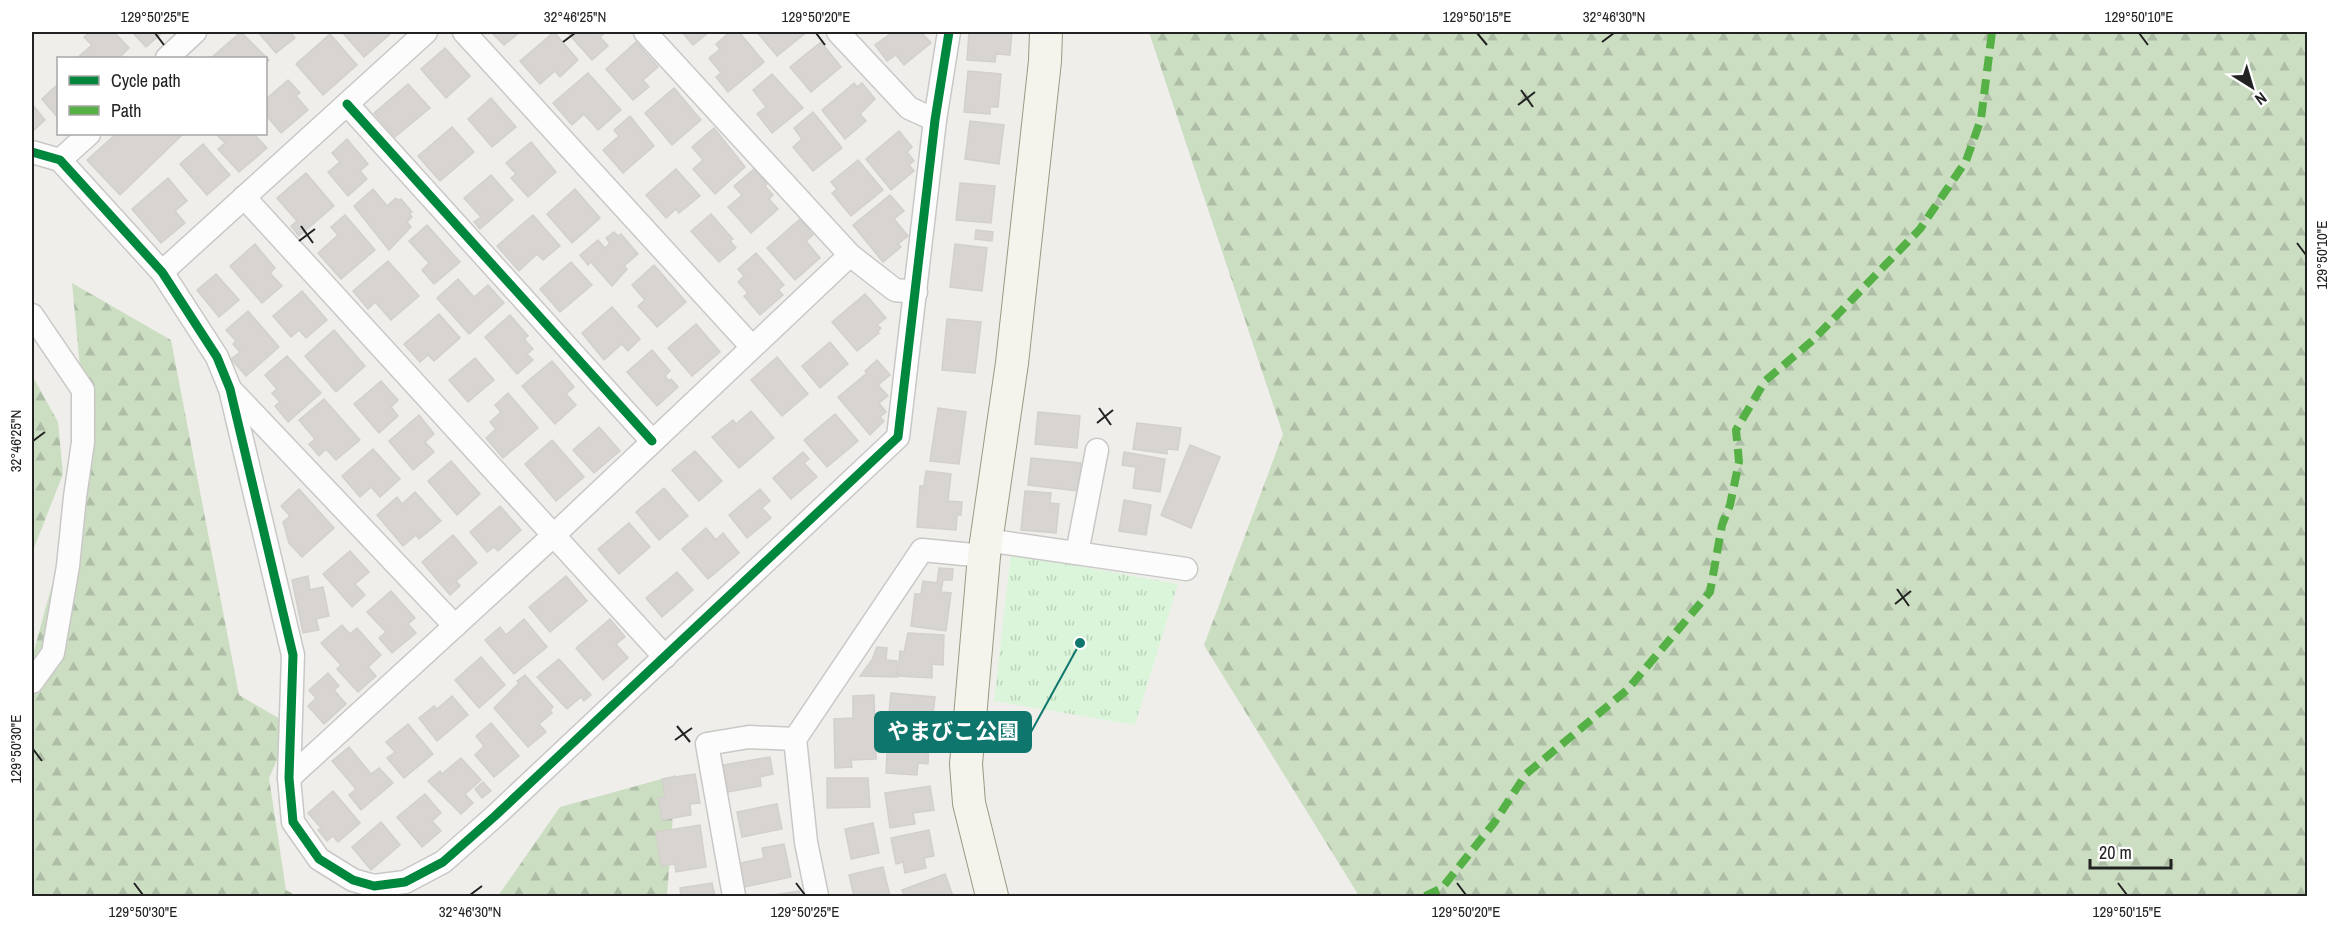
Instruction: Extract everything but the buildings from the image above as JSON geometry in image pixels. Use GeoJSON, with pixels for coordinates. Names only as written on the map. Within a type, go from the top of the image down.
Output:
{"type":"FeatureCollection","features":[{"type":"Feature","properties":{"kind":"street"},"geometry":{"type":"LineString","coordinates":[[168,57],[195,32]]}},
{"type":"Feature","properties":{"kind":"street"},"geometry":{"type":"LineString","coordinates":[[162,272],[426,32]]}},
{"type":"Feature","properties":{"kind":"street"},"geometry":{"type":"LineString","coordinates":[[464,32],[752,347]]}},
{"type":"Feature","properties":{"kind":"street"},"geometry":{"type":"LineString","coordinates":[[645,32],[850,255],[895,290],[916,292]]}},
{"type":"Feature","properties":{"kind":"street"},"geometry":{"type":"LineString","coordinates":[[838,32],[909,108],[935,120]]}},
{"type":"Feature","properties":{"kind":"street"},"geometry":{"type":"LineString","coordinates":[[32,152],[60,160],[162,272],[217,357],[230,389],[293,655],[289,778],[293,822],[319,860],[352,880],[374,886],[405,882],[443,862],[898,437],[935,120],[949,32]]}},
{"type":"Feature","properties":{"kind":"street"},"geometry":{"type":"LineString","coordinates":[[992,897],[969,803],[966,764],[985,548],[1012,363],[1045,61],[1046,32]]}},
{"type":"Feature","properties":{"kind":"street"},"geometry":{"type":"LineString","coordinates":[[347,104],[652,441]]}},
{"type":"Feature","properties":{"kind":"street"},"geometry":{"type":"LineString","coordinates":[[60,160],[87,135]]}},
{"type":"Feature","properties":{"kind":"street"},"geometry":{"type":"LineString","coordinates":[[244,197],[665,657]]}},
{"type":"Feature","properties":{"kind":"street"},"geometry":{"type":"LineString","coordinates":[[289,778],[554,535],[850,255]]}},
{"type":"Feature","properties":{"kind":"street"},"geometry":{"type":"LineString","coordinates":[[32,315],[83,390],[83,442],[68,566],[53,652],[32,682]]}},
{"type":"Feature","properties":{"kind":"street"},"geometry":{"type":"LineString","coordinates":[[230,389],[455,626]]}},
{"type":"Feature","properties":{"kind":"street"},"geometry":{"type":"LineString","coordinates":[[1077,553],[1097,450]]}},
{"type":"Feature","properties":{"kind":"street"},"geometry":{"type":"LineString","coordinates":[[816,897],[806,842],[795,739],[922,550],[985,548],[1077,553],[1186,569]]}},
{"type":"Feature","properties":{"kind":"street"},"geometry":{"type":"LineString","coordinates":[[734,897],[707,744],[749,737],[795,739]]}},
{"type":"Feature","properties":{"kind":"green space"},"geometry":{"type":"Polygon","coordinates":[[[1149,32],[2307,32],[2307,896],[1359,896],[1204,645],[1283,434],[1149,32]]]}},
{"type":"Feature","properties":{"kind":"green space"},"geometry":{"type":"Polygon","coordinates":[[[72,283],[171,340],[239,695],[292,726],[269,778],[286,890],[297,896],[32,896],[32,658],[88,453],[72,283]]]}},
{"type":"Feature","properties":{"kind":"green space"},"geometry":{"type":"Polygon","coordinates":[[[32,375],[58,422],[63,474],[32,553],[32,375]]]}},
{"type":"Feature","properties":{"kind":"green space"},"geometry":{"type":"Polygon","coordinates":[[[1011,554],[1178,584],[1135,725],[994,701],[1011,554]]]}},
{"type":"Feature","properties":{"kind":"green space"},"geometry":{"type":"Polygon","coordinates":[[[676,775],[667,896],[498,896],[560,807],[676,775]]]}},
{"type":"Feature","properties":{"kind":"marked path"},"geometry":{"type":"LineString","coordinates":[[1425,896],[1442,888],[1494,823],[1526,774],[1627,690],[1710,592],[1722,525],[1730,505],[1739,462],[1736,430],[1765,381],[1813,340],[1920,229],[1966,161],[1981,119],[1992,32]]}},
{"type":"Feature","properties":{"kind":"cycle path"},"geometry":{"type":"LineString","coordinates":[[32,152],[60,160],[162,272],[217,357],[230,389],[293,655],[289,778],[293,822],[319,859],[353,880],[374,886],[405,882],[443,862],[495,816],[898,437],[935,120],[949,32]]}},
{"type":"Feature","properties":{"kind":"cycle path"},"geometry":{"type":"LineString","coordinates":[[347,104],[652,441]]}},
{"type":"Feature","properties":{"kind":"place","name":"やまびこ公園"},"geometry":{"type":"Point","coordinates":[1080,643]}}]}
